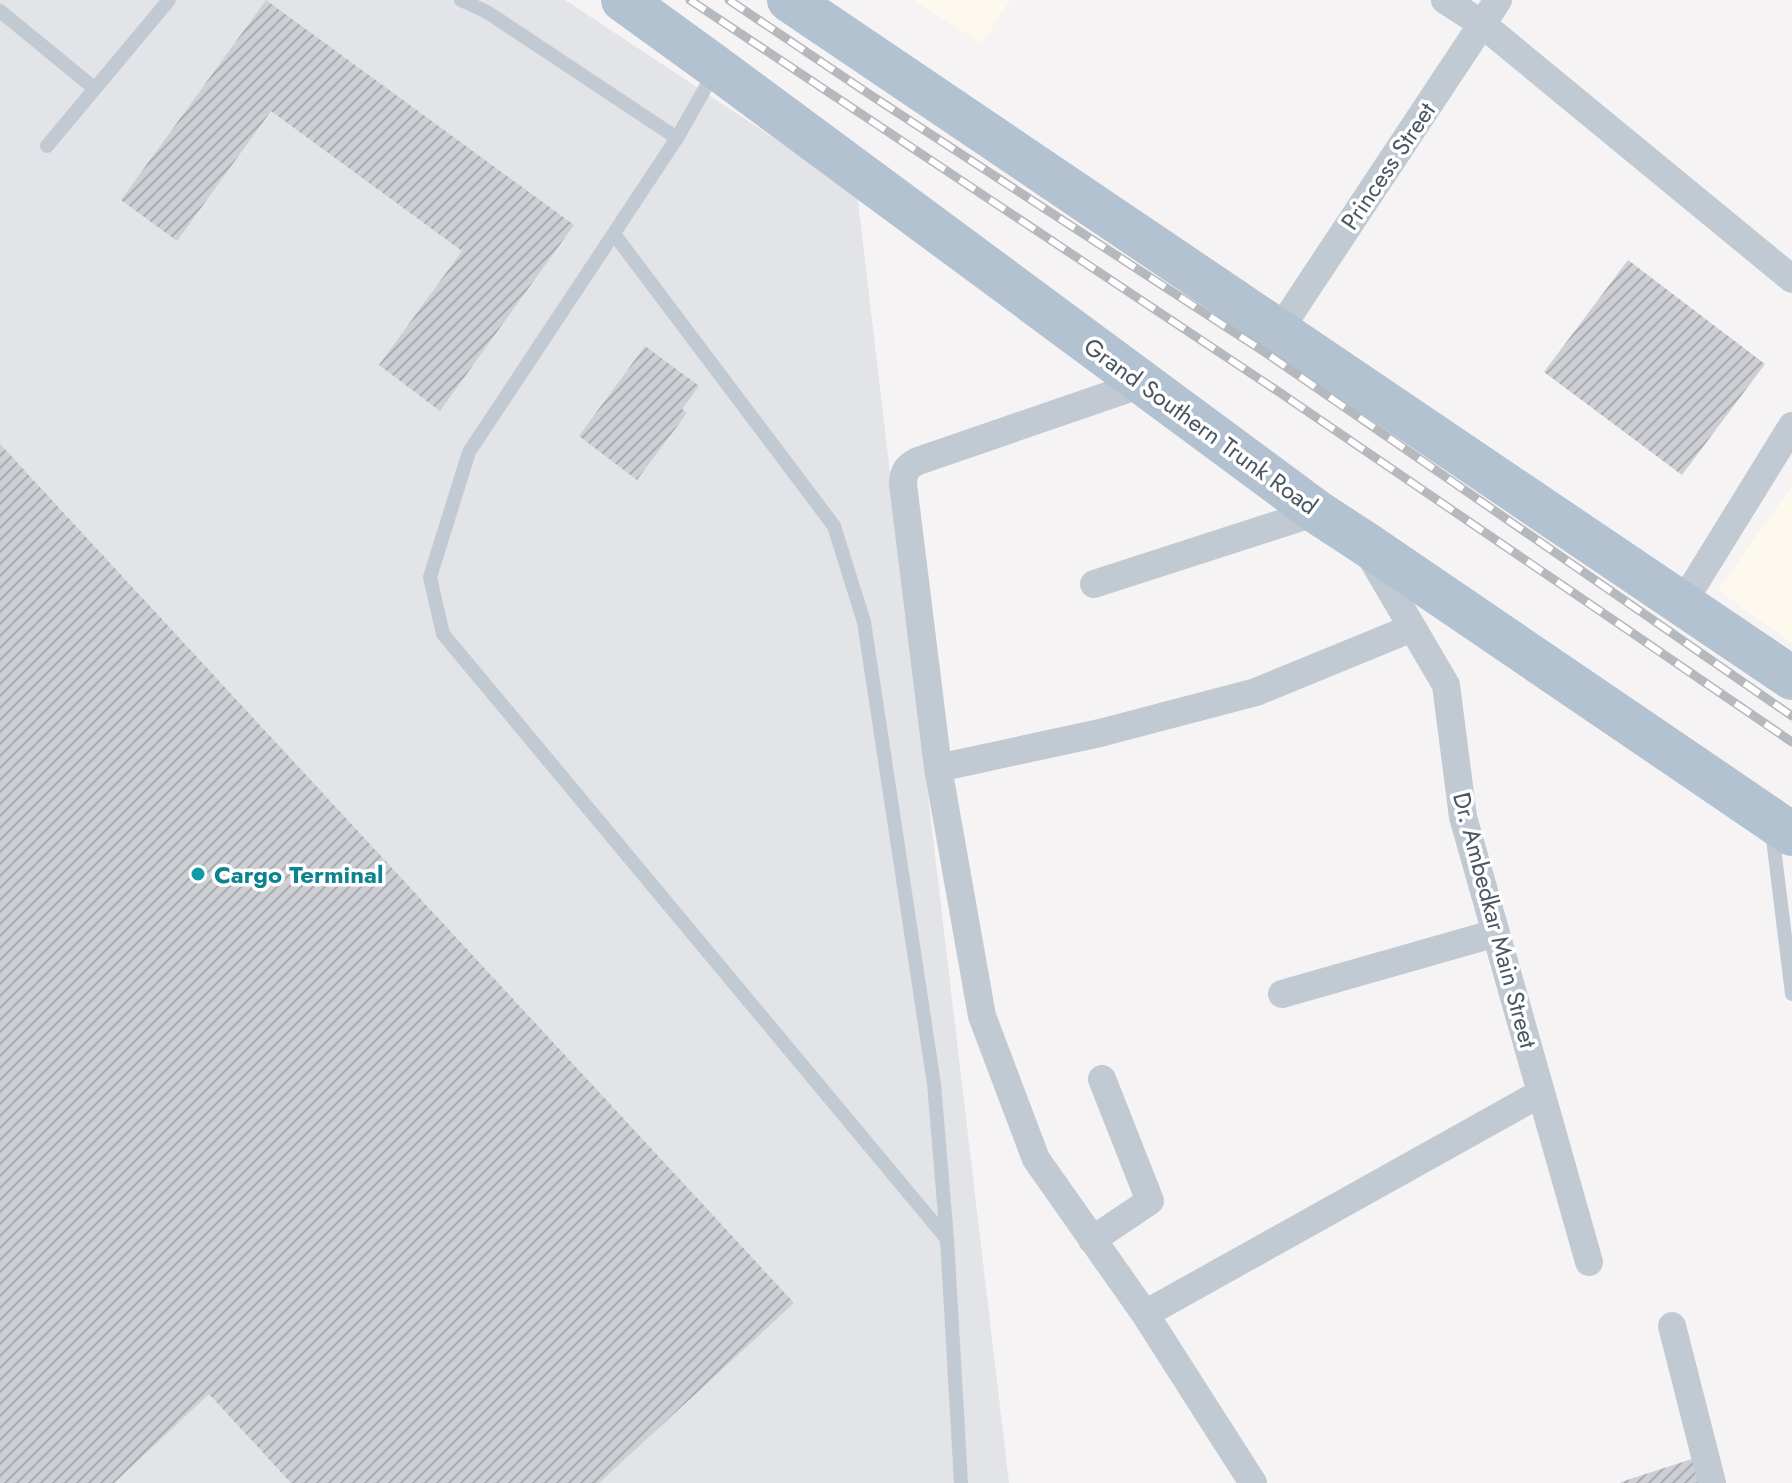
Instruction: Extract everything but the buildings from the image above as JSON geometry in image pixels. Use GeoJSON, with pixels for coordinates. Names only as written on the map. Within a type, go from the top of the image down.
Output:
{"type":"FeatureCollection","features":[{"type":"Feature","properties":{"kind":"main road","name":"Grand Southern Trunk Road"},"geometry":{"type":"LineString","coordinates":[[623,0],[1317,512],[1782,826]]}},
{"type":"Feature","properties":{"kind":"main road"},"geometry":{"type":"LineString","coordinates":[[789,0],[1792,678]]}},
{"type":"Feature","properties":{"kind":"street"},"geometry":{"type":"LineString","coordinates":[[1445,0],[1482,24],[1792,279]]}},
{"type":"Feature","properties":{"kind":"street","name":"Princess Street"},"geometry":{"type":"LineString","coordinates":[[1278,332],[1498,0]]}},
{"type":"Feature","properties":{"kind":"street"},"geometry":{"type":"LineString","coordinates":[[1142,384],[918,461],[911,464],[903,475],[938,768],[982,1016],[1036,1159],[1145,1314],[1253,1483]]}},
{"type":"Feature","properties":{"kind":"street"},"geometry":{"type":"LineString","coordinates":[[1682,604],[1792,426]]}},
{"type":"Feature","properties":{"kind":"street"},"geometry":{"type":"LineString","coordinates":[[1094,584],[1317,512]]}},
{"type":"Feature","properties":{"kind":"street","name":"Dr. Ambedkar Main Street"},"geometry":{"type":"LineString","coordinates":[[1366,544],[1369,557],[1446,685],[1463,817],[1589,1262]]}},
{"type":"Feature","properties":{"kind":"street"},"geometry":{"type":"LineString","coordinates":[[938,768],[1100,733],[1256,692],[1412,628]]}},
{"type":"Feature","properties":{"kind":"street"},"geometry":{"type":"LineString","coordinates":[[1282,994],[1496,933]]}},
{"type":"Feature","properties":{"kind":"street"},"geometry":{"type":"LineString","coordinates":[[1092,1240],[1150,1201],[1102,1079]]}},
{"type":"Feature","properties":{"kind":"street"},"geometry":{"type":"LineString","coordinates":[[1145,1314],[1541,1093]]}},
{"type":"Feature","properties":{"kind":"street"},"geometry":{"type":"LineString","coordinates":[[1672,1326],[1712,1483]]}},
{"type":"Feature","properties":{"kind":"lane"},"geometry":{"type":"LineString","coordinates":[[47,146],[169,0]]}},
{"type":"Feature","properties":{"kind":"lane"},"geometry":{"type":"LineString","coordinates":[[461,0],[487,12],[677,138]]}},
{"type":"Feature","properties":{"kind":"lane"},"geometry":{"type":"LineString","coordinates":[[0,11],[94,88]]}},
{"type":"Feature","properties":{"kind":"lane"},"geometry":{"type":"LineString","coordinates":[[717,68],[677,138],[469,452],[430,577],[443,634],[947,1239]]}},
{"type":"Feature","properties":{"kind":"lane"},"geometry":{"type":"LineString","coordinates":[[614,234],[834,526],[864,622],[934,1084],[947,1239],[961,1483]]}},
{"type":"Feature","properties":{"kind":"lane"},"geometry":{"type":"LineString","coordinates":[[1782,826],[1792,994]]}},
{"type":"Feature","properties":{"kind":"shaded area"},"geometry":{"type":"Polygon","coordinates":[[[0,0],[565,0],[857,193],[1009,1483],[0,1483],[0,0]]]}},
{"type":"Feature","properties":{"kind":"shaded area"},"geometry":{"type":"Polygon","coordinates":[[[914,0],[1010,0],[982,44],[914,0]]]}},
{"type":"Feature","properties":{"kind":"shaded area"},"geometry":{"type":"Polygon","coordinates":[[[1792,486],[1792,643],[1718,590],[1792,486]]]}},
{"type":"Feature","properties":{"kind":"railway"},"geometry":{"type":"LineString","coordinates":[[690,0],[1279,392],[1792,742]]}},
{"type":"Feature","properties":{"kind":"railway"},"geometry":{"type":"LineString","coordinates":[[729,0],[1266,353],[1792,716]]}},
{"type":"Feature","properties":{"kind":"place","name":"Cargo Terminal"},"geometry":{"type":"Point","coordinates":[198,874]}}]}
